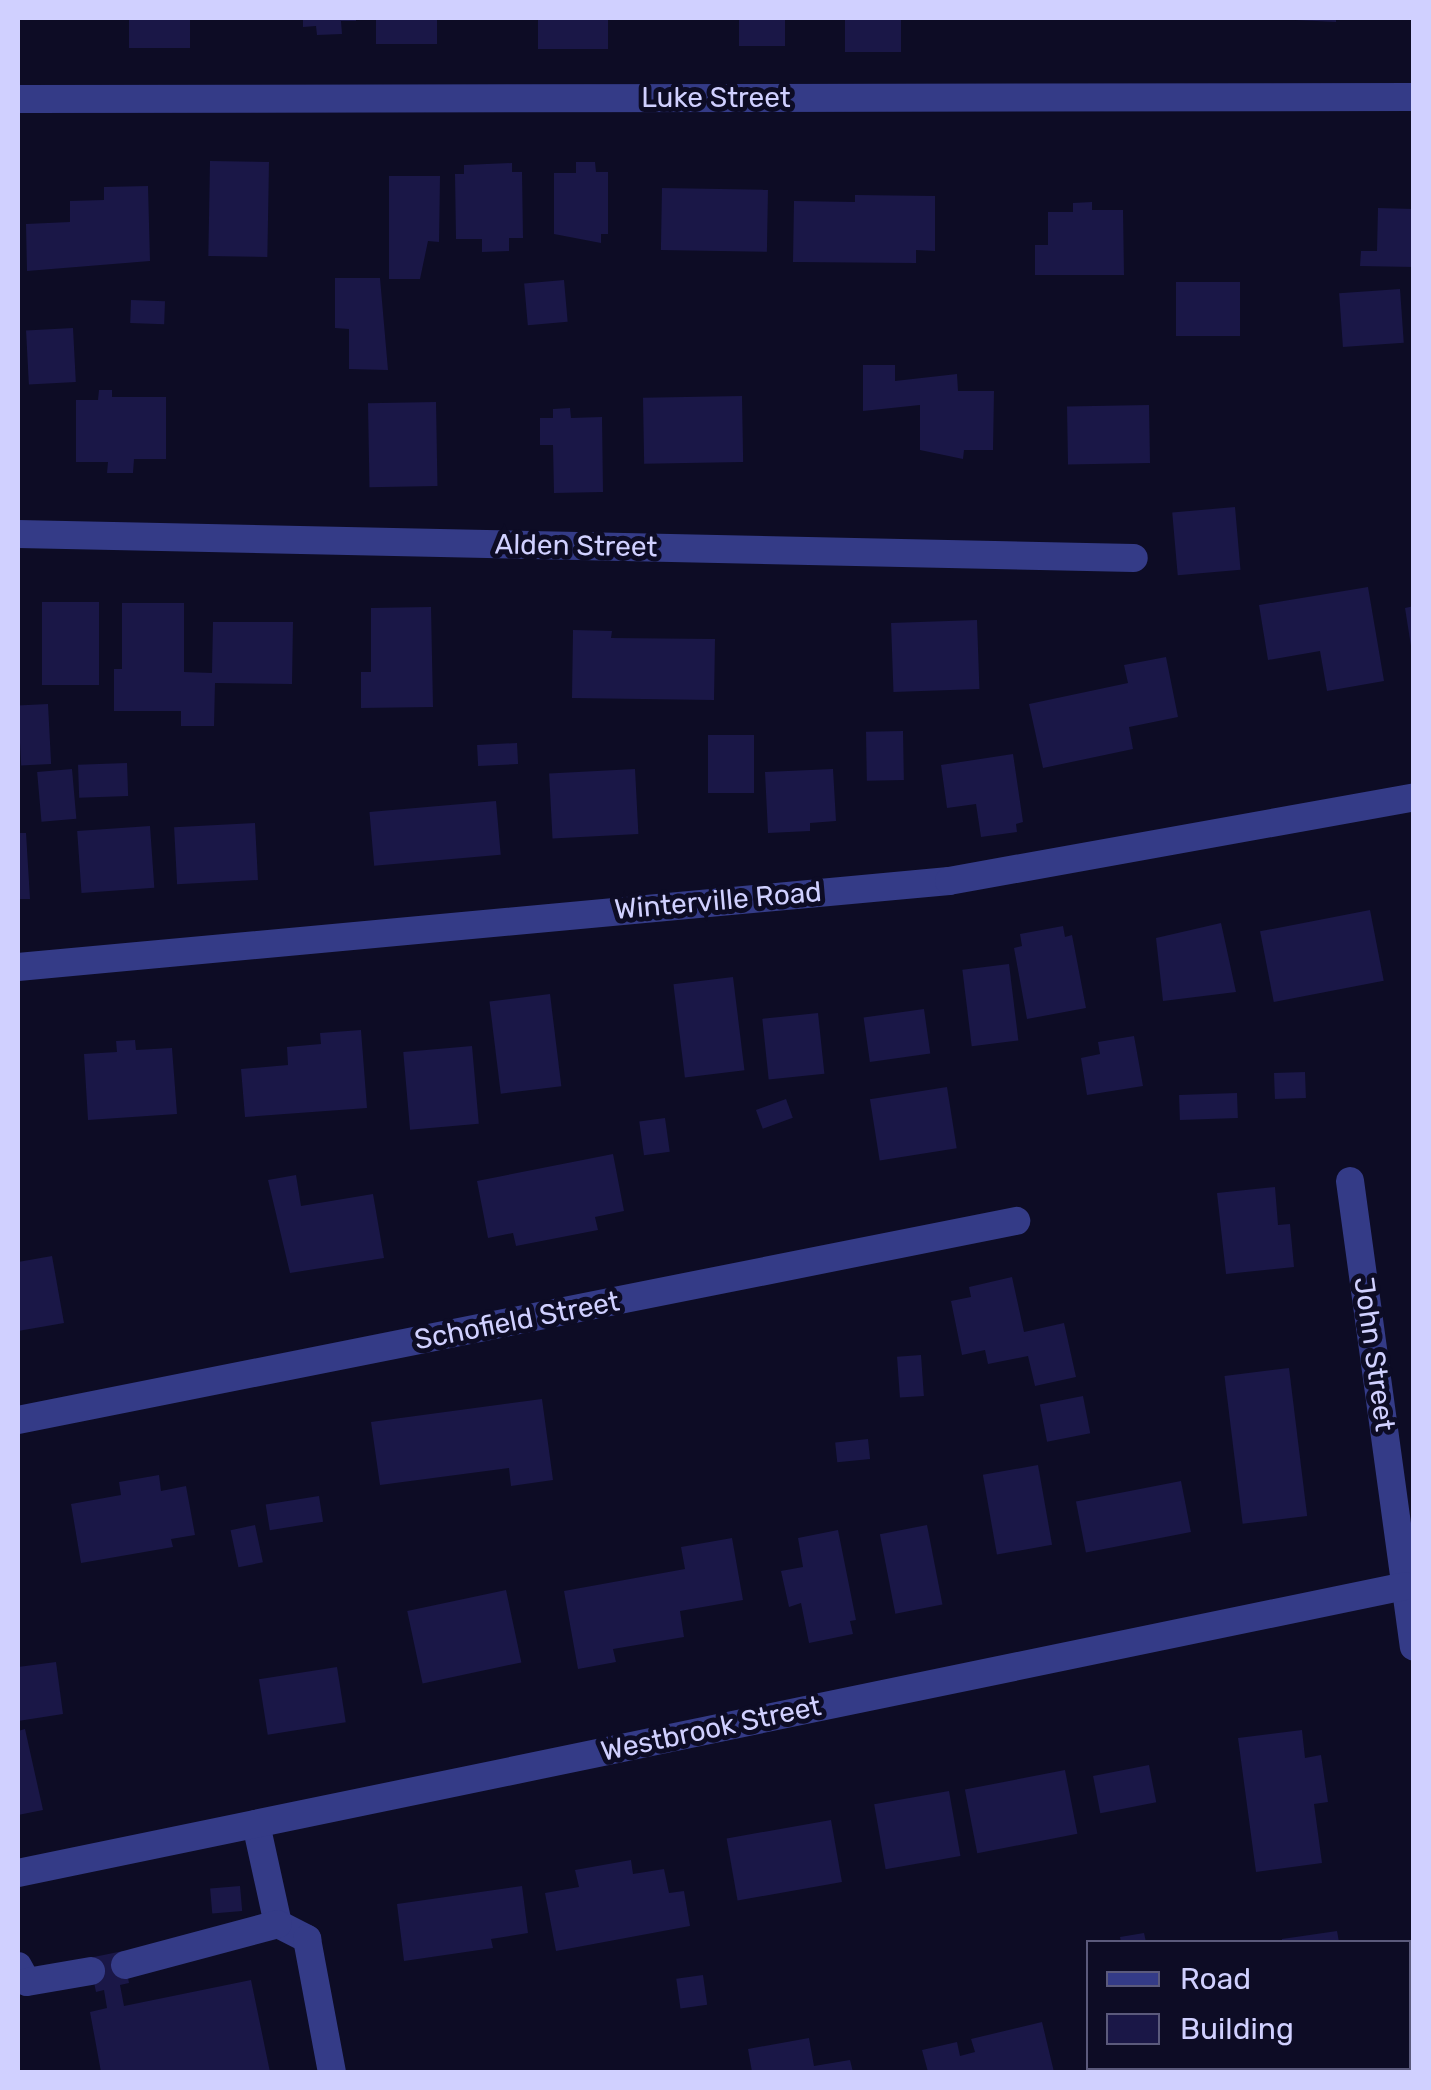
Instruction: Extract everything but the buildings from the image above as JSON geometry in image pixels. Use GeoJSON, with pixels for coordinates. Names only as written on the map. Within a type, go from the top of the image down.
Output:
{"type":"FeatureCollection","features":[{"type":"Feature","properties":{"kind":"street","name":"Luke Street"},"geometry":{"type":"LineString","coordinates":[[18,98],[1414,97]]}},
{"type":"Feature","properties":{"kind":"street","name":"Alden Street"},"geometry":{"type":"LineString","coordinates":[[18,534],[1134,558]]}},
{"type":"Feature","properties":{"kind":"street","name":"Winterville Road"},"geometry":{"type":"LineString","coordinates":[[18,966],[949,880],[1414,797]]}},
{"type":"Feature","properties":{"kind":"street","name":"John Street"},"geometry":{"type":"LineString","coordinates":[[1350,1180],[1414,1647]]}},
{"type":"Feature","properties":{"kind":"street","name":"Schofield Street"},"geometry":{"type":"LineString","coordinates":[[18,1420],[1016,1221]]}},
{"type":"Feature","properties":{"kind":"street","name":"Westbrook Street"},"geometry":{"type":"LineString","coordinates":[[18,1873],[1405,1586]]}},
{"type":"Feature","properties":{"kind":"street"},"geometry":{"type":"LineString","coordinates":[[256,1824],[278,1924]]}},
{"type":"Feature","properties":{"kind":"street"},"geometry":{"type":"LineString","coordinates":[[126,1965],[278,1924],[307,1940],[332,2072]]}},
{"type":"Feature","properties":{"kind":"street"},"geometry":{"type":"LineString","coordinates":[[21,1978],[91,1971]]}}]}
